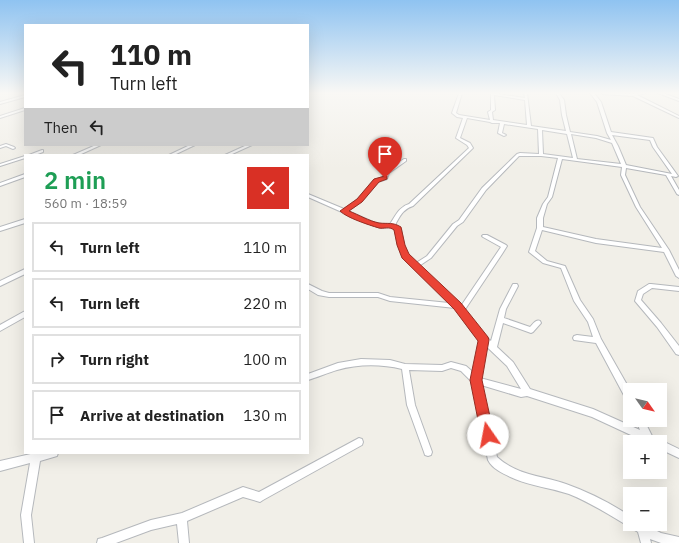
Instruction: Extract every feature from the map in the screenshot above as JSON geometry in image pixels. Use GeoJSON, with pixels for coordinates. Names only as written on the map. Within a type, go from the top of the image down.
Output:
{"type":"FeatureCollection","features":[{"type":"Feature","properties":{"kind":"street"},"geometry":{"type":"LineString","coordinates":[[392,225],[405,207],[411,205],[470,148],[469,144],[458,138],[465,118]]}},
{"type":"Feature","properties":{"kind":"street"},"geometry":{"type":"LineString","coordinates":[[467,118],[597,137],[613,142]]}},
{"type":"Feature","properties":{"kind":"street"},"geometry":{"type":"LineString","coordinates":[[528,118],[529,127]]}},
{"type":"Feature","properties":{"kind":"street"},"geometry":{"type":"LineString","coordinates":[[565,118],[575,159]]}},
{"type":"Feature","properties":{"kind":"street"},"geometry":{"type":"LineString","coordinates":[[604,118],[624,166],[623,175],[638,207],[666,250],[679,276]]}},
{"type":"Feature","properties":{"kind":"street"},"geometry":{"type":"LineString","coordinates":[[502,123],[500,133],[504,136]]}},
{"type":"Feature","properties":{"kind":"street"},"geometry":{"type":"LineString","coordinates":[[540,129],[541,155]]}},
{"type":"Feature","properties":{"kind":"street"},"geometry":{"type":"LineString","coordinates":[[609,133],[652,139],[655,147],[677,176]]}},
{"type":"Feature","properties":{"kind":"street"},"geometry":{"type":"LineString","coordinates":[[0,147],[6,146],[13,148]]}},
{"type":"Feature","properties":{"kind":"street"},"geometry":{"type":"LineString","coordinates":[[76,154],[96,146]]}},
{"type":"Feature","properties":{"kind":"street"},"geometry":{"type":"LineString","coordinates":[[173,154],[191,146]]}},
{"type":"Feature","properties":{"kind":"street"},"geometry":{"type":"LineString","coordinates":[[229,154],[248,146]]}},
{"type":"Feature","properties":{"kind":"street"},"geometry":{"type":"LineString","coordinates":[[34,154],[42,151]]}},
{"type":"Feature","properties":{"kind":"street"},"geometry":{"type":"LineString","coordinates":[[415,266],[429,257],[461,221],[484,189],[520,154],[575,159],[677,176]]}},
{"type":"Feature","properties":{"kind":"street"},"geometry":{"type":"LineString","coordinates":[[0,165],[24,157]]}},
{"type":"Feature","properties":{"kind":"street"},"geometry":{"type":"LineString","coordinates":[[560,158],[550,197],[545,204],[540,218],[540,228],[532,252],[545,262],[563,267],[577,301],[591,321],[598,340],[623,385]]}},
{"type":"Feature","properties":{"kind":"street"},"geometry":{"type":"LineString","coordinates":[[344,211],[360,200],[376,181],[385,178],[387,172],[405,160]]}},
{"type":"Feature","properties":{"kind":"street"},"geometry":{"type":"LineString","coordinates":[[668,174],[679,194]]}},
{"type":"Feature","properties":{"kind":"street"},"geometry":{"type":"LineString","coordinates":[[0,185],[24,175]]}},
{"type":"Feature","properties":{"kind":"street"},"geometry":{"type":"LineString","coordinates":[[309,195],[381,226],[392,225],[398,228],[401,245],[406,256],[459,308],[484,340],[510,364],[527,392]]}},
{"type":"Feature","properties":{"kind":"street"},"geometry":{"type":"LineString","coordinates":[[0,229],[24,221]]}},
{"type":"Feature","properties":{"kind":"street"},"geometry":{"type":"LineString","coordinates":[[540,228],[596,241],[666,250]]}},
{"type":"Feature","properties":{"kind":"street"},"geometry":{"type":"LineString","coordinates":[[459,308],[504,246],[485,236]]}},
{"type":"Feature","properties":{"kind":"street"},"geometry":{"type":"LineString","coordinates":[[0,284],[24,272]]}},
{"type":"Feature","properties":{"kind":"street"},"geometry":{"type":"LineString","coordinates":[[493,347],[503,309],[515,286]]}},
{"type":"Feature","properties":{"kind":"street"},"geometry":{"type":"LineString","coordinates":[[679,290],[651,286],[640,293],[638,301],[679,352]]}},
{"type":"Feature","properties":{"kind":"street"},"geometry":{"type":"LineString","coordinates":[[309,287],[320,293],[329,295],[378,295],[390,299],[459,308]]}},
{"type":"Feature","properties":{"kind":"street"},"geometry":{"type":"LineString","coordinates":[[0,328],[24,315]]}},
{"type":"Feature","properties":{"kind":"street"},"geometry":{"type":"LineString","coordinates":[[500,319],[531,330],[538,323]]}},
{"type":"Feature","properties":{"kind":"street"},"geometry":{"type":"LineString","coordinates":[[577,338],[598,340]]}},
{"type":"Feature","properties":{"kind":"street"},"geometry":{"type":"LineString","coordinates":[[484,340],[476,380],[493,460],[498,466],[521,477],[566,488],[600,502],[623,517]]}},
{"type":"Feature","properties":{"kind":"street"},"geometry":{"type":"LineString","coordinates":[[309,377],[338,366],[361,362],[390,363],[405,367],[442,368],[451,365],[463,368],[476,380],[521,393],[527,392],[593,413],[643,435]]}},
{"type":"Feature","properties":{"kind":"street"},"geometry":{"type":"LineString","coordinates":[[405,367],[411,404],[428,452]]}},
{"type":"Feature","properties":{"kind":"street"},"geometry":{"type":"LineString","coordinates":[[102,543],[151,525],[182,518],[242,492],[260,497],[359,442]]}},
{"type":"Feature","properties":{"kind":"street"},"geometry":{"type":"LineString","coordinates":[[667,449],[678,456]]}},
{"type":"Feature","properties":{"kind":"street"},"geometry":{"type":"LineString","coordinates":[[0,466],[50,454]]}},
{"type":"Feature","properties":{"kind":"street"},"geometry":{"type":"LineString","coordinates":[[29,543],[26,515],[36,457]]}},
{"type":"Feature","properties":{"kind":"street"},"geometry":{"type":"LineString","coordinates":[[182,518],[184,543]]}},
{"type":"Feature","properties":{"kind":"street"},"geometry":{"type":"LineString","coordinates":[[643,531],[646,543]]}},
{"type":"Feature","properties":{"kind":"street"},"geometry":{"type":"LineString","coordinates":[[645,531],[666,540],[679,542]]}},
{"type":"Feature","properties":{"kind":"route"},"geometry":{"type":"LineString","coordinates":[[385,178],[376,181],[370,186],[360,200],[344,211],[370,223],[381,226],[392,225],[398,228],[401,245],[406,256],[458,306],[474,330],[484,340],[476,380],[488,435]]}}]}
